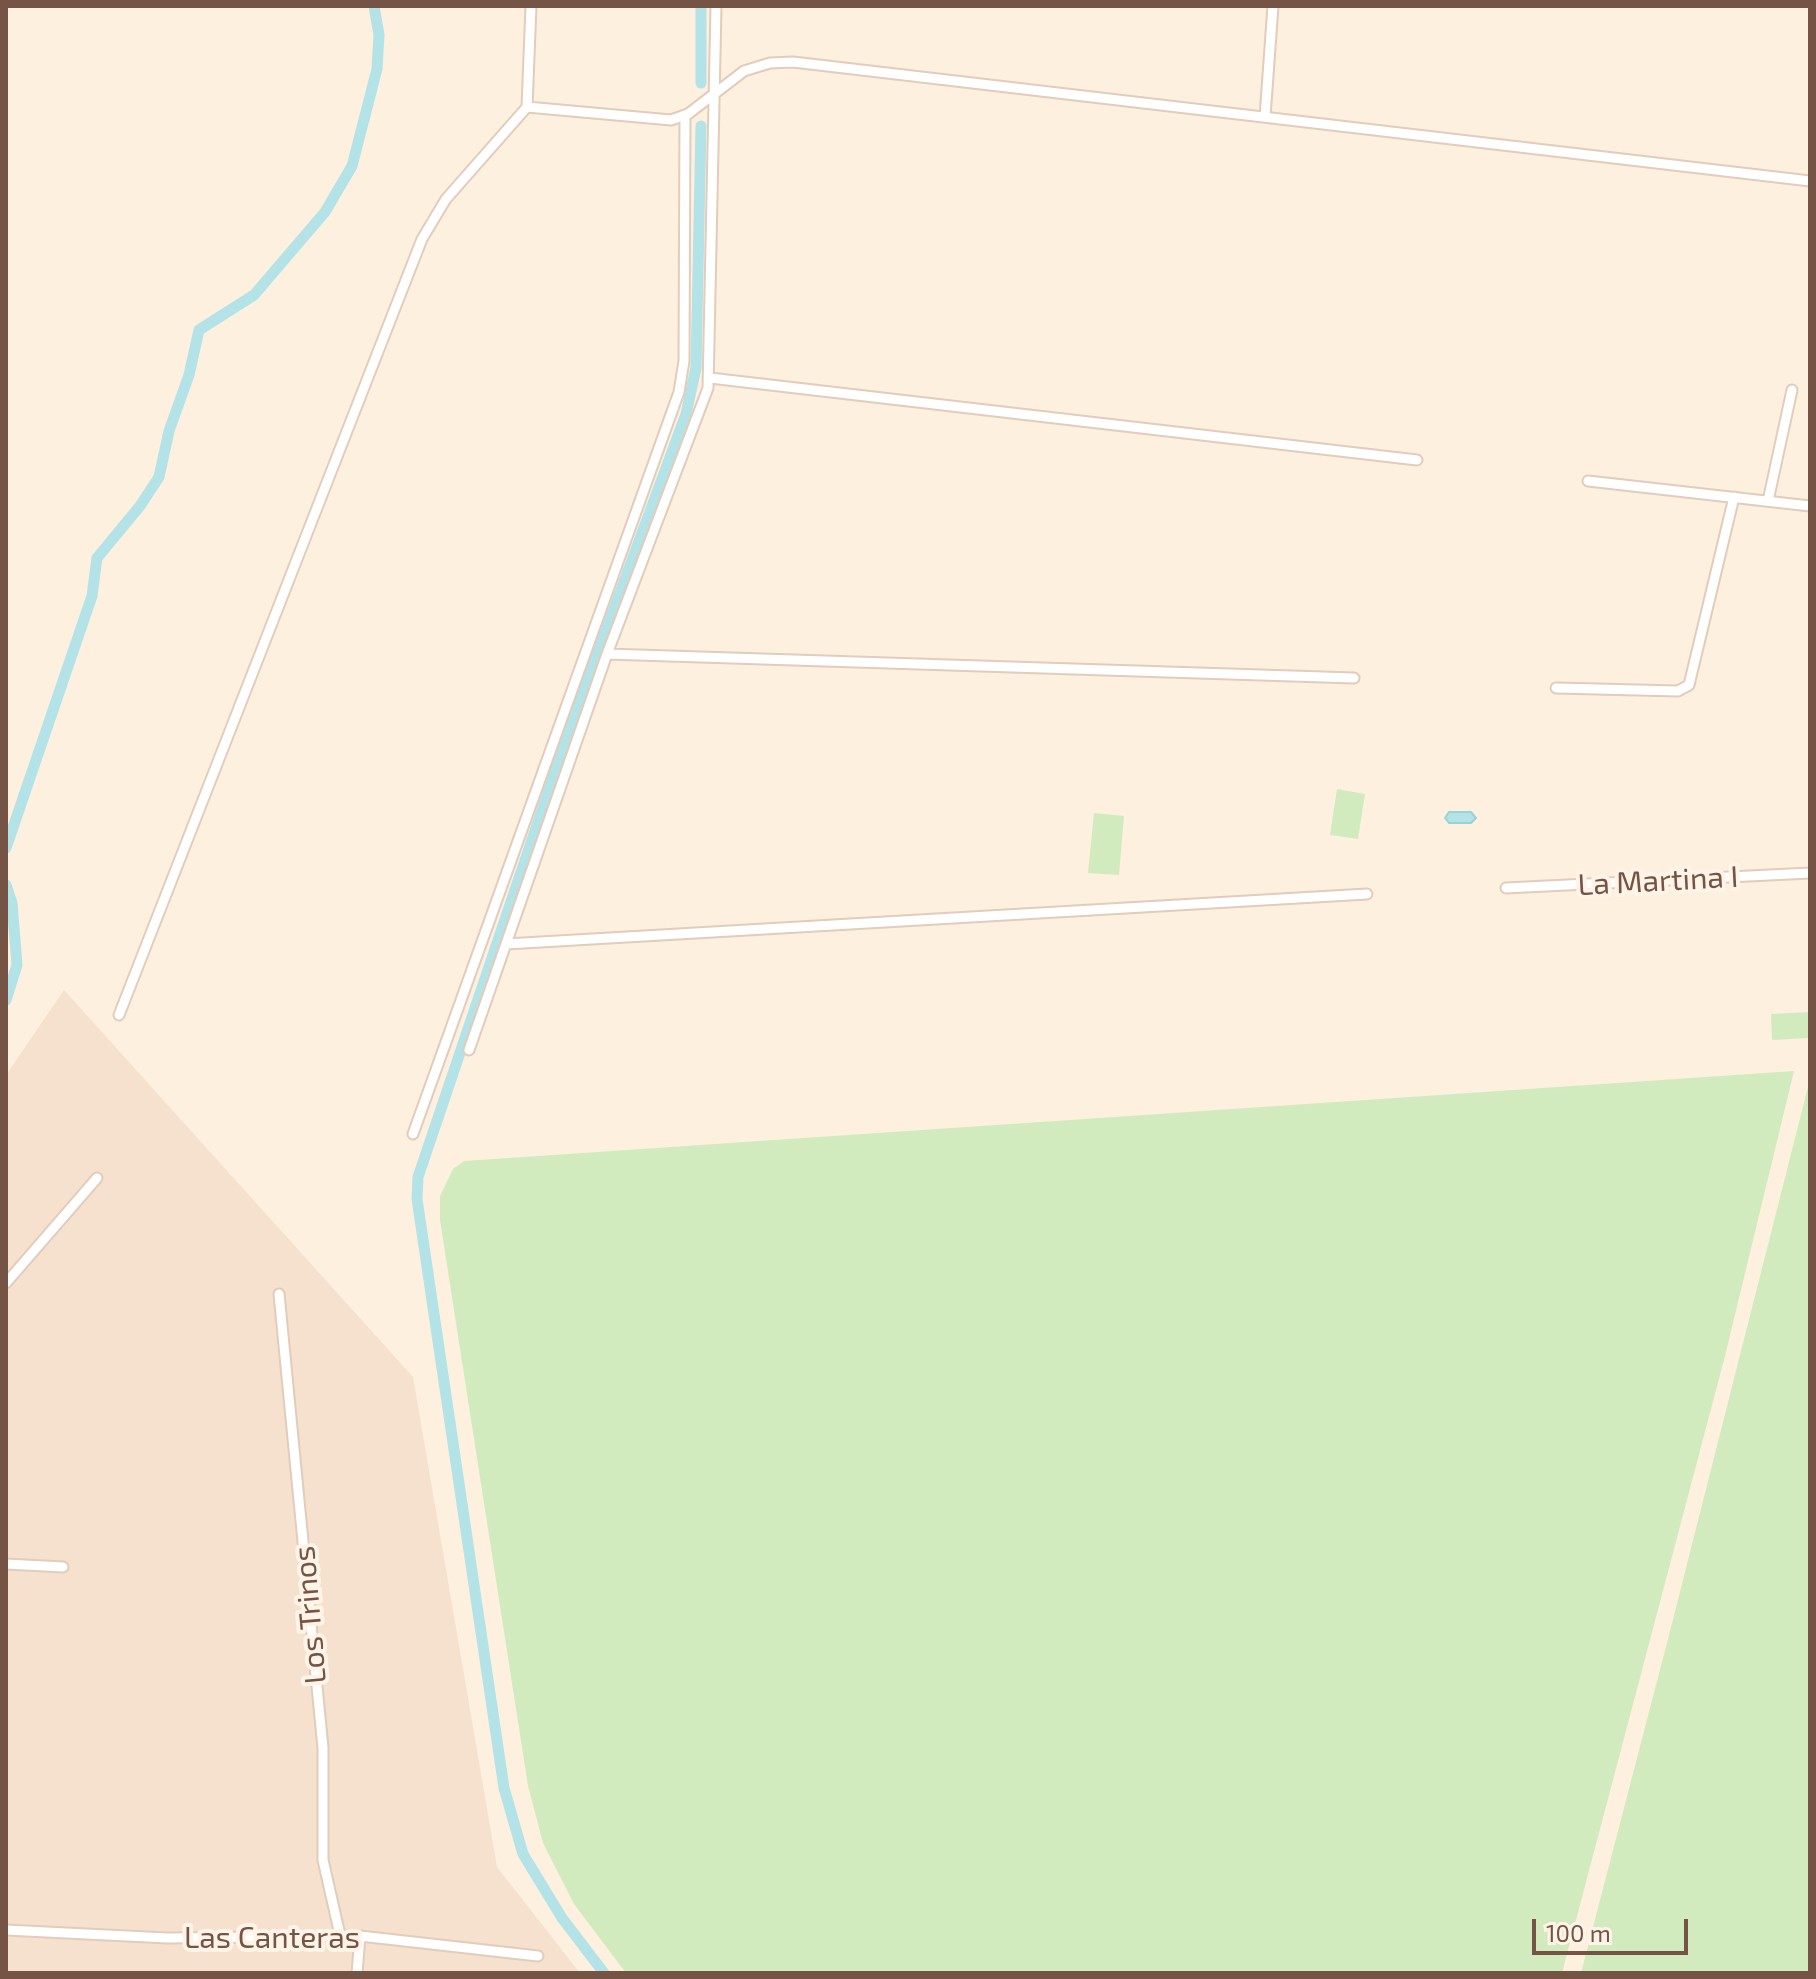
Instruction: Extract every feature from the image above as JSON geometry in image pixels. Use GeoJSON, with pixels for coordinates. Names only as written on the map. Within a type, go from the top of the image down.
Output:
{"type":"FeatureCollection","features":[{"type":"Feature","properties":{"kind":"street"},"geometry":{"type":"LineString","coordinates":[[119,1015],[422,239],[446,199],[527,107],[531,6]]}},
{"type":"Feature","properties":{"kind":"street"},"geometry":{"type":"LineString","coordinates":[[469,1050],[607,654],[703,408],[710,378],[716,6]]}},
{"type":"Feature","properties":{"kind":"street"},"geometry":{"type":"LineString","coordinates":[[1265,117],[1273,6]]}},
{"type":"Feature","properties":{"kind":"street"},"geometry":{"type":"LineString","coordinates":[[527,107],[665,120],[685,115],[753,68],[793,62],[1810,181]]}},
{"type":"Feature","properties":{"kind":"street"},"geometry":{"type":"LineString","coordinates":[[413,1134],[679,392],[684,361],[685,115]]}},
{"type":"Feature","properties":{"kind":"street"},"geometry":{"type":"LineString","coordinates":[[710,378],[1417,460]]}},
{"type":"Feature","properties":{"kind":"street"},"geometry":{"type":"LineString","coordinates":[[1768,501],[1792,390]]}},
{"type":"Feature","properties":{"kind":"street"},"geometry":{"type":"LineString","coordinates":[[1588,481],[1810,506]]}},
{"type":"Feature","properties":{"kind":"street"},"geometry":{"type":"LineString","coordinates":[[1556,688],[1678,691],[1689,685],[1734,497]]}},
{"type":"Feature","properties":{"kind":"street"},"geometry":{"type":"LineString","coordinates":[[607,654],[1354,678]]}},
{"type":"Feature","properties":{"kind":"street","name":"La Martina I"},"geometry":{"type":"LineString","coordinates":[[1506,888],[1810,873]]}},
{"type":"Feature","properties":{"kind":"street"},"geometry":{"type":"LineString","coordinates":[[506,944],[1367,894]]}},
{"type":"Feature","properties":{"kind":"street"},"geometry":{"type":"LineString","coordinates":[[6,1283],[97,1178]]}},
{"type":"Feature","properties":{"kind":"street","name":"Los Trinos"},"geometry":{"type":"LineString","coordinates":[[279,1294],[323,1748],[323,1860],[340,1935]]}},
{"type":"Feature","properties":{"kind":"street"},"geometry":{"type":"LineString","coordinates":[[6,1564],[63,1567]]}},
{"type":"Feature","properties":{"kind":"street","name":"Las Canteras"},"geometry":{"type":"LineString","coordinates":[[6,1930],[167,1938],[340,1935],[538,1956]]}},
{"type":"Feature","properties":{"kind":"street"},"geometry":{"type":"LineString","coordinates":[[357,1973],[360,1936]]}},
{"type":"Feature","properties":{"kind":"shaded area"},"geometry":{"type":"Polygon","coordinates":[[[64,990],[413,1377],[497,1867],[580,1973],[6,1973],[6,1075],[64,990]]]}},
{"type":"Feature","properties":{"kind":"green space"},"geometry":{"type":"Polygon","coordinates":[[[1337,789],[1365,794],[1358,839],[1330,835],[1337,789]]]}},
{"type":"Feature","properties":{"kind":"green space"},"geometry":{"type":"Polygon","coordinates":[[[1094,813],[1124,816],[1119,875],[1088,873],[1094,813]]]}},
{"type":"Feature","properties":{"kind":"green space"},"geometry":{"type":"Polygon","coordinates":[[[1810,1012],[1810,1038],[1772,1040],[1771,1014],[1810,1012]]]}},
{"type":"Feature","properties":{"kind":"green space"},"geometry":{"type":"Polygon","coordinates":[[[1794,1071],[1725,1356],[1562,1973],[626,1973],[574,1904],[543,1843],[528,1786],[440,1220],[440,1196],[453,1169],[464,1161],[1794,1071]]]}},
{"type":"Feature","properties":{"kind":"green space"},"geometry":{"type":"Polygon","coordinates":[[[1810,1079],[1810,1973],[1581,1973],[1668,1639],[1810,1079]]]}},
{"type":"Feature","properties":{"kind":"water"},"geometry":{"type":"Polygon","coordinates":[[[1449,812],[1471,812],[1476,818],[1471,823],[1449,823],[1445,818],[1449,812]]]}},
{"type":"Feature","properties":{"kind":"waterway"},"geometry":{"type":"LineString","coordinates":[[6,848],[92,596],[97,558],[140,506],[159,477],[169,431],[189,375],[199,330],[254,295],[325,212],[352,166],[377,69],[379,35],[374,6]]}},
{"type":"Feature","properties":{"kind":"waterway"},"geometry":{"type":"LineString","coordinates":[[701,6],[701,83]]}},
{"type":"Feature","properties":{"kind":"waterway"},"geometry":{"type":"LineString","coordinates":[[604,1973],[562,1918],[523,1854],[504,1788],[417,1199],[418,1177],[566,739],[686,414],[696,368],[701,126]]}},
{"type":"Feature","properties":{"kind":"waterway"},"geometry":{"type":"LineString","coordinates":[[6,885],[12,903],[17,965],[6,1000]]}}]}
